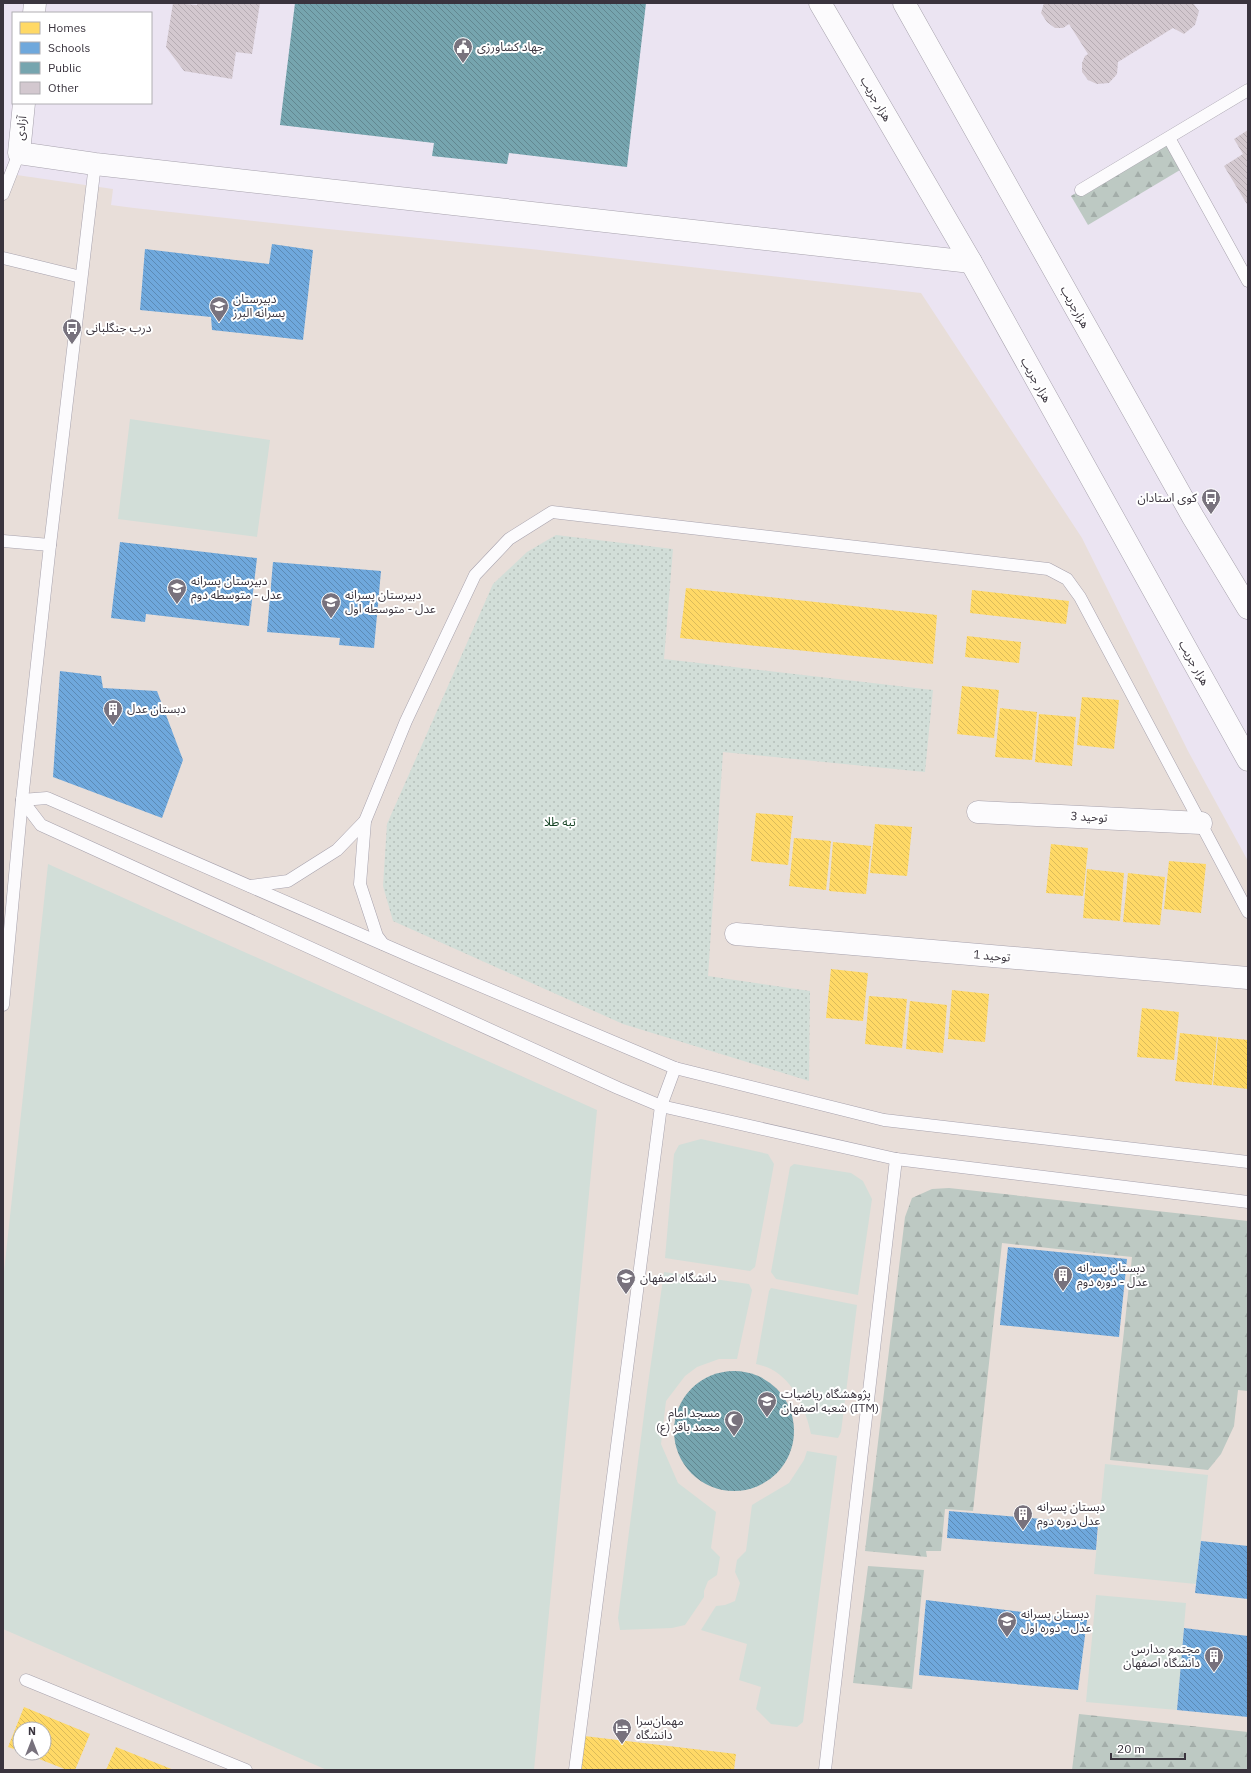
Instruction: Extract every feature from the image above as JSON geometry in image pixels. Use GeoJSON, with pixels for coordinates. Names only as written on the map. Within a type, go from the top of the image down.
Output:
{"type":"FeatureCollection","features":[{"type":"Feature","properties":{"kind":"street","name":"هزار جریب"},"geometry":{"type":"LineString","coordinates":[[820,3],[971,262],[1248,760]]}},
{"type":"Feature","properties":{"kind":"street","name":"هزارجریب"},"geometry":{"type":"LineString","coordinates":[[904,3],[1193,517],[1248,608]]}},
{"type":"Feature","properties":{"kind":"street","name":"آزادی"},"geometry":{"type":"LineString","coordinates":[[19,153],[24,104]]}},
{"type":"Feature","properties":{"kind":"street"},"geometry":{"type":"LineString","coordinates":[[19,153],[95,164],[971,262]]}},
{"type":"Feature","properties":{"kind":"street","name":"توحید 3"},"geometry":{"type":"LineString","coordinates":[[978,812],[1201,823]]}},
{"type":"Feature","properties":{"kind":"street","name":"توحید 1"},"geometry":{"type":"LineString","coordinates":[[736,934],[1248,978]]}},
{"type":"Feature","properties":{"kind":"lane"},"geometry":{"type":"LineString","coordinates":[[1081,190],[1248,90]]}},
{"type":"Feature","properties":{"kind":"lane"},"geometry":{"type":"LineString","coordinates":[[1169,138],[1248,281]]}},
{"type":"Feature","properties":{"kind":"lane"},"geometry":{"type":"LineString","coordinates":[[3,194],[19,153]]}},
{"type":"Feature","properties":{"kind":"lane"},"geometry":{"type":"LineString","coordinates":[[3,1005],[4,979],[22,800],[50,545],[95,164]]}},
{"type":"Feature","properties":{"kind":"lane"},"geometry":{"type":"LineString","coordinates":[[3,258],[81,277]]}},
{"type":"Feature","properties":{"kind":"lane"},"geometry":{"type":"LineString","coordinates":[[384,944],[377,936],[360,884],[365,821],[406,722],[475,575],[509,539],[552,512],[1048,569],[1067,579],[1080,598],[1248,912]]}},
{"type":"Feature","properties":{"kind":"lane"},"geometry":{"type":"LineString","coordinates":[[3,541],[50,545]]}},
{"type":"Feature","properties":{"kind":"lane"},"geometry":{"type":"LineString","coordinates":[[22,800],[47,798],[384,944],[676,1068],[884,1120],[1248,1162]]}},
{"type":"Feature","properties":{"kind":"lane"},"geometry":{"type":"LineString","coordinates":[[22,800],[41,825],[618,1088],[661,1106],[896,1159],[1248,1202]]}},
{"type":"Feature","properties":{"kind":"lane"},"geometry":{"type":"LineString","coordinates":[[249,886],[288,881],[337,850],[365,821]]}},
{"type":"Feature","properties":{"kind":"lane"},"geometry":{"type":"LineString","coordinates":[[575,1770],[661,1106],[676,1068]]}},
{"type":"Feature","properties":{"kind":"lane"},"geometry":{"type":"LineString","coordinates":[[825,1770],[896,1159]]}},
{"type":"Feature","properties":{"kind":"lane"},"geometry":{"type":"LineString","coordinates":[[26,1680],[246,1770]]}},
{"type":"Feature","properties":{"kind":"shaded area","name":"دانشگاه اصفهان"},"geometry":{"type":"Polygon","coordinates":[[[3,173],[113,189],[111,205],[328,229],[531,249],[921,293],[1082,538],[1188,751],[1248,861],[1248,1770],[3,1770],[3,173]]]}},
{"type":"Feature","properties":{"kind":"green space"},"geometry":{"type":"Polygon","coordinates":[[[1169,138],[1185,167],[1088,225],[1071,196],[1169,138]]]}},
{"type":"Feature","properties":{"kind":"green space"},"geometry":{"type":"Polygon","coordinates":[[[130,419],[270,440],[257,537],[118,519],[130,419]]]}},
{"type":"Feature","properties":{"kind":"green space","name":"تبه طلا"},"geometry":{"type":"Polygon","coordinates":[[[556,535],[673,549],[664,659],[933,690],[925,772],[723,752],[708,976],[810,991],[809,1081],[623,1024],[393,921],[383,886],[387,824],[493,584],[527,552],[556,535]]]}},
{"type":"Feature","properties":{"kind":"green space"},"geometry":{"type":"Polygon","coordinates":[[[48,864],[597,1110],[534,1770],[327,1770],[3,1629],[3,1281],[48,864]]]}},
{"type":"Feature","properties":{"kind":"green space"},"geometry":{"type":"Polygon","coordinates":[[[701,1139],[768,1154],[774,1164],[755,1267],[750,1271],[665,1258],[674,1154],[679,1145],[701,1139]]]}},
{"type":"Feature","properties":{"kind":"green space"},"geometry":{"type":"Polygon","coordinates":[[[794,1164],[851,1173],[863,1181],[872,1199],[858,1295],[776,1279],[771,1272],[790,1167],[794,1164]]]}},
{"type":"Feature","properties":{"kind":"green space"},"geometry":{"type":"Polygon","coordinates":[[[949,1188],[1248,1221],[1248,1391],[1238,1390],[1234,1426],[1221,1454],[1208,1470],[1110,1460],[1132,1257],[1002,1243],[973,1511],[945,1509],[941,1551],[926,1551],[927,1557],[865,1551],[905,1217],[912,1198],[932,1189],[949,1188]]]}},
{"type":"Feature","properties":{"kind":"green space"},"geometry":{"type":"Polygon","coordinates":[[[664,1272],[749,1284],[752,1290],[737,1359],[719,1359],[697,1367],[685,1376],[666,1401],[661,1444],[678,1483],[716,1512],[711,1548],[720,1557],[717,1575],[708,1581],[704,1591],[704,1597],[685,1625],[672,1628],[620,1630],[618,1618],[664,1272]]]}},
{"type":"Feature","properties":{"kind":"green space"},"geometry":{"type":"Polygon","coordinates":[[[771,1288],[857,1305],[841,1432],[838,1438],[811,1434],[806,1415],[798,1397],[786,1381],[771,1369],[756,1364],[769,1291],[771,1288]]]}},
{"type":"Feature","properties":{"kind":"green space"},"geometry":{"type":"Polygon","coordinates":[[[807,1451],[837,1456],[803,1722],[797,1727],[771,1724],[756,1709],[761,1687],[739,1680],[747,1644],[701,1630],[716,1606],[725,1605],[735,1601],[740,1583],[735,1572],[737,1560],[746,1551],[752,1505],[789,1483],[804,1460],[807,1451]]]}},
{"type":"Feature","properties":{"kind":"green space"},"geometry":{"type":"Polygon","coordinates":[[[1105,1464],[1208,1475],[1196,1584],[1094,1574],[1105,1464]]]}},
{"type":"Feature","properties":{"kind":"green space"},"geometry":{"type":"Polygon","coordinates":[[[868,1566],[924,1570],[912,1689],[853,1683],[868,1566]]]}},
{"type":"Feature","properties":{"kind":"green space"},"geometry":{"type":"Polygon","coordinates":[[[1096,1595],[1186,1603],[1177,1710],[1086,1702],[1096,1595]]]}},
{"type":"Feature","properties":{"kind":"green space"},"geometry":{"type":"Polygon","coordinates":[[[1079,1714],[1248,1732],[1248,1770],[1072,1770],[1079,1714]]]}},
{"type":"Feature","properties":{"kind":"building: Homes"},"geometry":{"type":"Polygon","coordinates":[[[686,588],[937,615],[933,664],[680,638],[686,588]]]}},
{"type":"Feature","properties":{"kind":"building: Homes"},"geometry":{"type":"Polygon","coordinates":[[[972,590],[1069,601],[1066,624],[970,613],[972,590]]]}},
{"type":"Feature","properties":{"kind":"building: Homes"},"geometry":{"type":"Polygon","coordinates":[[[967,636],[1021,642],[1019,663],[965,657],[967,636]]]}},
{"type":"Feature","properties":{"kind":"building: Homes"},"geometry":{"type":"Polygon","coordinates":[[[962,686],[999,690],[994,738],[957,734],[962,686]]]}},
{"type":"Feature","properties":{"kind":"building: Homes"},"geometry":{"type":"Polygon","coordinates":[[[1082,697],[1119,700],[1114,749],[1077,745],[1082,697]]]}},
{"type":"Feature","properties":{"kind":"building: Homes"},"geometry":{"type":"Polygon","coordinates":[[[1000,708],[1037,712],[1032,760],[995,757],[1000,708]]]}},
{"type":"Feature","properties":{"kind":"building: Homes"},"geometry":{"type":"Polygon","coordinates":[[[1039,714],[1076,717],[1072,766],[1035,762],[1039,714]]]}},
{"type":"Feature","properties":{"kind":"building: Homes"},"geometry":{"type":"Polygon","coordinates":[[[756,813],[793,816],[788,865],[751,861],[756,813]]]}},
{"type":"Feature","properties":{"kind":"building: Homes"},"geometry":{"type":"Polygon","coordinates":[[[875,824],[912,827],[907,876],[870,873],[875,824]]]}},
{"type":"Feature","properties":{"kind":"building: Homes"},"geometry":{"type":"Polygon","coordinates":[[[794,838],[831,841],[826,890],[789,886],[794,838]]]}},
{"type":"Feature","properties":{"kind":"building: Homes"},"geometry":{"type":"Polygon","coordinates":[[[833,842],[871,846],[866,894],[829,891],[833,842]]]}},
{"type":"Feature","properties":{"kind":"building: Homes"},"geometry":{"type":"Polygon","coordinates":[[[1051,844],[1088,848],[1083,896],[1046,893],[1051,844]]]}},
{"type":"Feature","properties":{"kind":"building: Homes"},"geometry":{"type":"Polygon","coordinates":[[[1169,861],[1206,864],[1201,913],[1164,909],[1169,861]]]}},
{"type":"Feature","properties":{"kind":"building: Homes"},"geometry":{"type":"Polygon","coordinates":[[[1087,869],[1124,873],[1120,921],[1083,918],[1087,869]]]}},
{"type":"Feature","properties":{"kind":"building: Homes"},"geometry":{"type":"Polygon","coordinates":[[[1128,873],[1165,877],[1160,925],[1123,922],[1128,873]]]}},
{"type":"Feature","properties":{"kind":"building: Homes"},"geometry":{"type":"Polygon","coordinates":[[[831,969],[868,973],[863,1021],[826,1018],[831,969]]]}},
{"type":"Feature","properties":{"kind":"building: Homes"},"geometry":{"type":"Polygon","coordinates":[[[952,990],[989,994],[985,1042],[948,1039],[952,990]]]}},
{"type":"Feature","properties":{"kind":"building: Homes"},"geometry":{"type":"Polygon","coordinates":[[[869,996],[907,999],[902,1048],[865,1044],[869,996]]]}},
{"type":"Feature","properties":{"kind":"building: Homes"},"geometry":{"type":"Polygon","coordinates":[[[910,1001],[947,1005],[943,1053],[906,1049],[910,1001]]]}},
{"type":"Feature","properties":{"kind":"building: Homes"},"geometry":{"type":"Polygon","coordinates":[[[1142,1008],[1179,1012],[1174,1060],[1137,1057],[1142,1008]]]}},
{"type":"Feature","properties":{"kind":"building: Homes"},"geometry":{"type":"Polygon","coordinates":[[[1180,1033],[1217,1037],[1212,1085],[1175,1081],[1180,1033]]]}},
{"type":"Feature","properties":{"kind":"building: Homes"},"geometry":{"type":"Polygon","coordinates":[[[1218,1037],[1248,1040],[1248,1089],[1213,1085],[1218,1037]]]}},
{"type":"Feature","properties":{"kind":"building: Homes"},"geometry":{"type":"Polygon","coordinates":[[[24,1707],[90,1734],[75,1770],[67,1770],[44,1761],[52,1761],[52,1721],[18,1721],[24,1707]]]}},
{"type":"Feature","properties":{"kind":"building: Homes","name":"مهمان‌سرا دانشگاه"},"geometry":{"type":"Polygon","coordinates":[[[584,1736],[736,1754],[734,1770],[580,1770],[584,1736]]]}},
{"type":"Feature","properties":{"kind":"building: Homes"},"geometry":{"type":"Polygon","coordinates":[[[12,1737],[12,1748],[8,1747],[12,1737]]]}},
{"type":"Feature","properties":{"kind":"building: Homes"},"geometry":{"type":"Polygon","coordinates":[[[116,1747],[174,1770],[106,1770],[116,1747]]]}},
{"type":"Feature","properties":{"kind":"building: Schools","name":"دبیرستان پسرانه البرز"},"geometry":{"type":"Polygon","coordinates":[[[272,244],[313,250],[303,340],[212,330],[211,317],[140,310],[145,249],[269,264],[272,244]]]}},
{"type":"Feature","properties":{"kind":"building: Schools","name":"دبیرستان پسرانه عدل - متوسطه دوم"},"geometry":{"type":"Polygon","coordinates":[[[120,542],[257,558],[249,626],[146,614],[145,622],[111,618],[120,542]]]}},
{"type":"Feature","properties":{"kind":"building: Schools","name":"دبیرستان پسرانه عدل - متوسطه اول"},"geometry":{"type":"Polygon","coordinates":[[[273,562],[381,571],[374,648],[339,645],[340,638],[267,632],[273,562]]]}},
{"type":"Feature","properties":{"kind":"building: Schools","name":"دبستان عدل"},"geometry":{"type":"Polygon","coordinates":[[[60,671],[101,676],[103,688],[157,691],[183,760],[162,818],[53,777],[60,671]]]}},
{"type":"Feature","properties":{"kind":"building: Schools","name":"دبستان پسرانه عدل - دوره دوم"},"geometry":{"type":"Polygon","coordinates":[[[1008,1247],[1127,1259],[1119,1337],[1000,1325],[1008,1247]]]}},
{"type":"Feature","properties":{"kind":"building: Schools","name":"دبستان پسرانه عدل دوره دوم"},"geometry":{"type":"Polygon","coordinates":[[[949,1511],[1098,1524],[1096,1550],[947,1538],[949,1511]]]}},
{"type":"Feature","properties":{"kind":"building: Schools"},"geometry":{"type":"Polygon","coordinates":[[[1201,1541],[1248,1546],[1248,1599],[1195,1593],[1201,1541]]]}},
{"type":"Feature","properties":{"kind":"building: Schools","name":"دبستان پسرانه عدل - دوره اول"},"geometry":{"type":"Polygon","coordinates":[[[926,1600],[1087,1620],[1078,1690],[919,1675],[926,1600]]]}},
{"type":"Feature","properties":{"kind":"building: Schools","name":"مجتمع مدارس دانشگاه اصفهان"},"geometry":{"type":"Polygon","coordinates":[[[1184,1628],[1248,1636],[1248,1717],[1177,1710],[1184,1628]]]}},
{"type":"Feature","properties":{"kind":"building: Public","name":"جهاد کشاورزی"},"geometry":{"type":"Polygon","coordinates":[[[295,3],[646,3],[627,167],[509,153],[507,164],[432,156],[434,143],[280,125],[295,3]]]}},
{"type":"Feature","properties":{"kind":"building: Public","name":"مسجد امام محمد باقر (ع)"},"geometry":{"type":"Polygon","coordinates":[[[734,1371],[757,1376],[767,1381],[776,1389],[784,1398],[789,1408],[794,1431],[789,1454],[784,1464],[776,1473],[767,1481],[757,1486],[734,1491],[711,1486],[701,1481],[692,1473],[684,1464],[679,1454],[674,1431],[679,1408],[684,1398],[692,1389],[701,1381],[711,1376],[734,1371]]]}},
{"type":"Feature","properties":{"kind":"building: Other"},"geometry":{"type":"Polygon","coordinates":[[[173,3],[197,5],[197,3],[260,3],[252,54],[236,52],[232,79],[184,71],[166,47],[173,3]]]}},
{"type":"Feature","properties":{"kind":"building: Other"},"geometry":{"type":"Polygon","coordinates":[[[1044,3],[1193,3],[1199,11],[1195,25],[1184,34],[1173,28],[1118,62],[1117,74],[1109,83],[1097,84],[1088,80],[1082,72],[1082,63],[1085,56],[1088,54],[1069,24],[1063,28],[1055,28],[1047,22],[1041,13],[1044,3]]]}},
{"type":"Feature","properties":{"kind":"building: Other"},"geometry":{"type":"Polygon","coordinates":[[[1248,130],[1248,206],[1224,166],[1243,154],[1234,139],[1248,130]]]}},
{"type":"Feature","properties":{"kind":"place","name":"جهاد کشاورزی"},"geometry":{"type":"Point","coordinates":[463,64]}},
{"type":"Feature","properties":{"kind":"place","name":"دبیرستان پسرانه البرز"},"geometry":{"type":"Point","coordinates":[219,323]}},
{"type":"Feature","properties":{"kind":"place","name":"درب جنگلبانی"},"geometry":{"type":"Point","coordinates":[72,345]}},
{"type":"Feature","properties":{"kind":"place","name":"کوی استادان"},"geometry":{"type":"Point","coordinates":[1211,515]}},
{"type":"Feature","properties":{"kind":"place","name":"دبیرستان پسرانه عدل - متوسطه دوم"},"geometry":{"type":"Point","coordinates":[177,605]}},
{"type":"Feature","properties":{"kind":"place","name":"دبیرستان پسرانه عدل - متوسطه اول"},"geometry":{"type":"Point","coordinates":[331,619]}},
{"type":"Feature","properties":{"kind":"place","name":"دبستان عدل"},"geometry":{"type":"Point","coordinates":[113,726]}},
{"type":"Feature","properties":{"kind":"place","name":"دبستان پسرانه عدل - دوره دوم"},"geometry":{"type":"Point","coordinates":[1063,1292]}},
{"type":"Feature","properties":{"kind":"place","name":"دانشگاه اصفهان"},"geometry":{"type":"Point","coordinates":[626,1295]}},
{"type":"Feature","properties":{"kind":"place","name":"پژوهشگاه رياضيات شعبه اصفهان (ITM)"},"geometry":{"type":"Point","coordinates":[767,1418]}},
{"type":"Feature","properties":{"kind":"place","name":"مسجد امام محمد باقر (ع)"},"geometry":{"type":"Point","coordinates":[734,1437]}},
{"type":"Feature","properties":{"kind":"place","name":"دبستان پسرانه عدل دوره دوم"},"geometry":{"type":"Point","coordinates":[1023,1531]}},
{"type":"Feature","properties":{"kind":"place","name":"دبستان پسرانه عدل - دوره اول"},"geometry":{"type":"Point","coordinates":[1007,1638]}},
{"type":"Feature","properties":{"kind":"place","name":"مجتمع مدارس دانشگاه اصفهان"},"geometry":{"type":"Point","coordinates":[1214,1673]}},
{"type":"Feature","properties":{"kind":"place","name":"مهمان‌سرا دانشگاه"},"geometry":{"type":"Point","coordinates":[622,1745]}}]}
